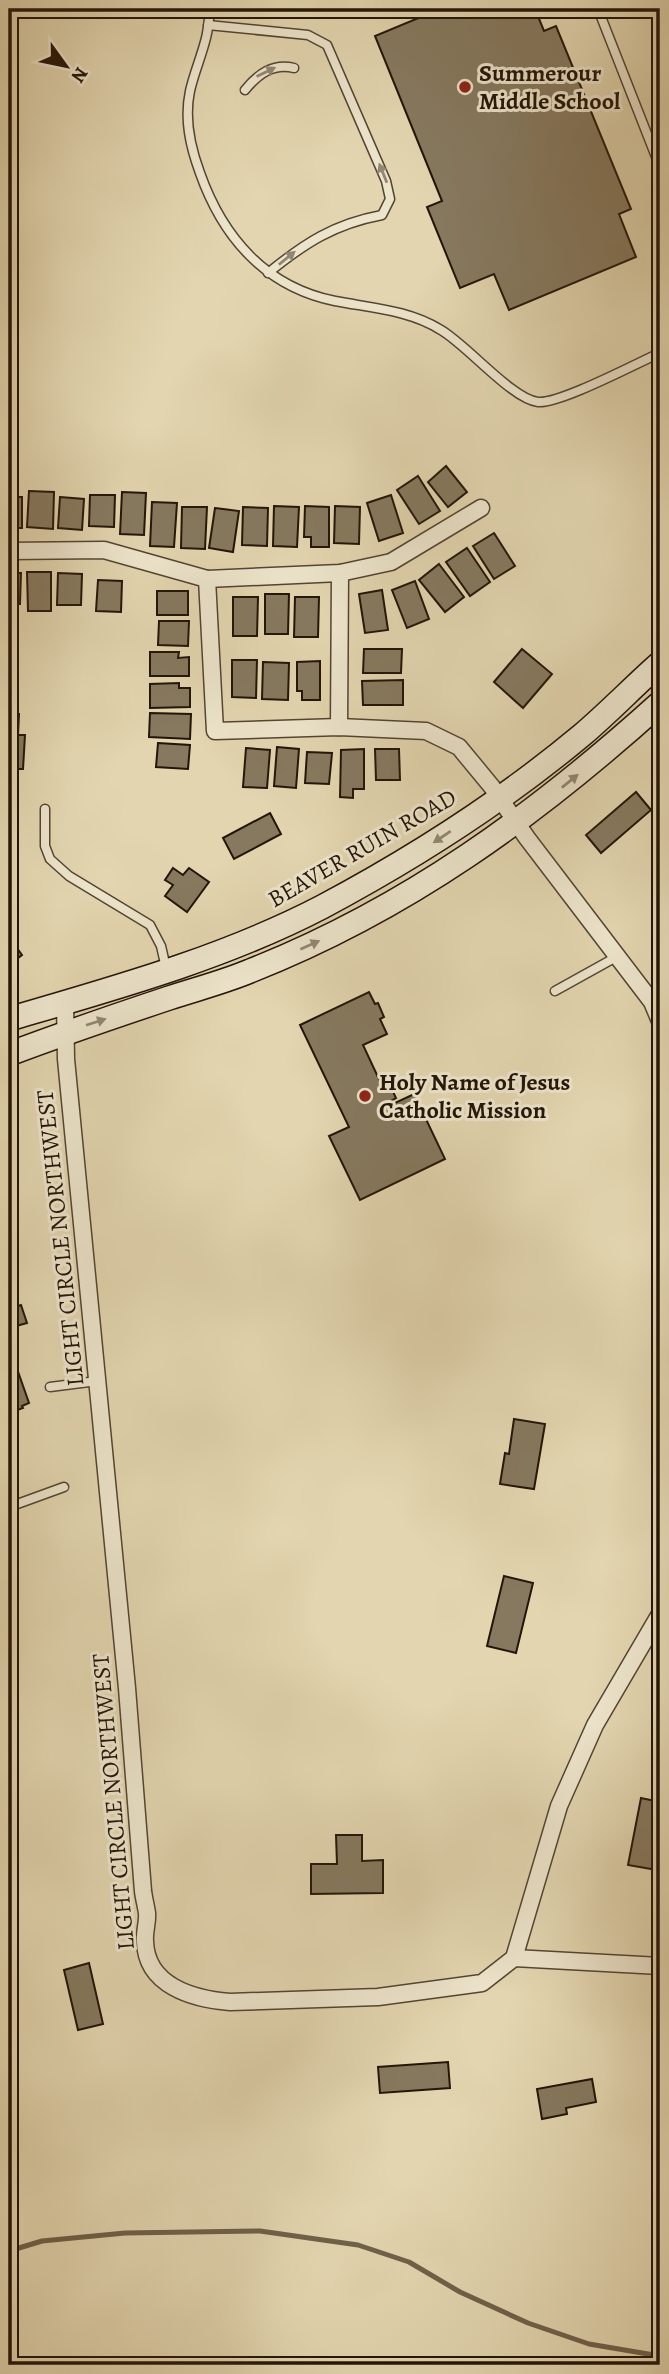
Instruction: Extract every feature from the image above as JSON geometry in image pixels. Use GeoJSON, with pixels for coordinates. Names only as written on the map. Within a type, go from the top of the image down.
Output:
{"type":"FeatureCollection","features":[{"type":"Feature","properties":{"kind":"main road","name":"BEAVER RUIN ROAD"},"geometry":{"type":"LineString","coordinates":[[9,1019],[167,971],[248,940],[321,907],[421,851],[498,799],[584,733],[660,663]]}},
{"type":"Feature","properties":{"kind":"main road"},"geometry":{"type":"LineString","coordinates":[[9,1054],[249,972],[328,937],[430,882],[516,823],[660,703]]}},
{"type":"Feature","properties":{"kind":"street"},"geometry":{"type":"LineString","coordinates":[[9,551],[104,550],[206,579],[340,572],[391,562],[481,508]]}},
{"type":"Feature","properties":{"kind":"street"},"geometry":{"type":"LineString","coordinates":[[339,727],[340,572]]}},
{"type":"Feature","properties":{"kind":"street"},"geometry":{"type":"LineString","coordinates":[[206,579],[215,731],[339,727],[426,731],[459,747],[492,787],[498,799],[652,1002],[660,1021]]}},
{"type":"Feature","properties":{"kind":"street","name":"LIGHT CIRCLE NORTHWEST"},"geometry":{"type":"LineString","coordinates":[[65,1002],[64,1033],[147,1914],[144,1943],[151,1967],[170,1987],[208,2000],[230,2002],[378,1997],[482,1983],[514,1958]]}},
{"type":"Feature","properties":{"kind":"street"},"geometry":{"type":"LineString","coordinates":[[660,1614],[596,1725],[559,1806],[514,1958],[660,1966]]}},
{"type":"Feature","properties":{"kind":"lane"},"geometry":{"type":"LineString","coordinates":[[209,9],[208,25],[190,92],[187,129],[200,175],[226,227],[245,253],[268,273],[299,291],[409,316],[441,329],[518,393],[537,402],[556,400],[660,353]]}},
{"type":"Feature","properties":{"kind":"lane"},"geometry":{"type":"LineString","coordinates":[[598,9],[660,167]]}},
{"type":"Feature","properties":{"kind":"lane"},"geometry":{"type":"LineString","coordinates":[[208,25],[308,35],[327,45],[386,181],[390,199],[382,215],[359,219],[306,243],[268,273]]}},
{"type":"Feature","properties":{"kind":"lane"},"geometry":{"type":"LineString","coordinates":[[245,90],[256,76],[280,65],[294,68]]}},
{"type":"Feature","properties":{"kind":"lane"},"geometry":{"type":"LineString","coordinates":[[45,808],[45,846],[50,859],[69,876],[150,925],[161,946],[167,971]]}},
{"type":"Feature","properties":{"kind":"lane"},"geometry":{"type":"LineString","coordinates":[[555,991],[618,956]]}},
{"type":"Feature","properties":{"kind":"lane"},"geometry":{"type":"LineString","coordinates":[[50,1387],[97,1381]]}},
{"type":"Feature","properties":{"kind":"lane"},"geometry":{"type":"LineString","coordinates":[[9,1507],[64,1487]]}},
{"type":"Feature","properties":{"kind":"building"},"geometry":{"type":"Polygon","coordinates":[[[440,9],[535,9],[544,31],[556,26],[631,209],[619,214],[636,257],[509,310],[494,274],[460,288],[427,207],[442,201],[375,36],[440,9]]]}},
{"type":"Feature","properties":{"kind":"building"},"geometry":{"type":"Polygon","coordinates":[[[446,466],[467,492],[448,507],[428,482],[446,466]]]}},
{"type":"Feature","properties":{"kind":"building"},"geometry":{"type":"Polygon","coordinates":[[[418,476],[440,511],[419,524],[397,490],[418,476]]]}},
{"type":"Feature","properties":{"kind":"building"},"geometry":{"type":"Polygon","coordinates":[[[29,491],[54,492],[53,529],[27,527],[29,491]]]}},
{"type":"Feature","properties":{"kind":"building"},"geometry":{"type":"Polygon","coordinates":[[[122,492],[146,493],[144,535],[120,534],[122,492]]]}},
{"type":"Feature","properties":{"kind":"building"},"geometry":{"type":"Polygon","coordinates":[[[90,495],[115,495],[114,527],[89,526],[90,495]]]}},
{"type":"Feature","properties":{"kind":"building"},"geometry":{"type":"Polygon","coordinates":[[[391,495],[403,533],[379,541],[367,503],[391,495]]]}},
{"type":"Feature","properties":{"kind":"building"},"geometry":{"type":"Polygon","coordinates":[[[9,497],[22,497],[22,528],[9,528],[9,497]]]}},
{"type":"Feature","properties":{"kind":"building"},"geometry":{"type":"Polygon","coordinates":[[[60,497],[84,499],[82,530],[58,528],[60,497]]]}},
{"type":"Feature","properties":{"kind":"building"},"geometry":{"type":"Polygon","coordinates":[[[152,502],[177,503],[174,547],[150,546],[152,502]]]}},
{"type":"Feature","properties":{"kind":"building"},"geometry":{"type":"Polygon","coordinates":[[[274,506],[299,507],[297,547],[273,546],[274,506]]]}},
{"type":"Feature","properties":{"kind":"building"},"geometry":{"type":"Polygon","coordinates":[[[305,506],[329,507],[329,547],[311,547],[311,537],[304,537],[305,506]]]}},
{"type":"Feature","properties":{"kind":"building"},"geometry":{"type":"Polygon","coordinates":[[[335,506],[360,507],[359,544],[334,543],[335,506]]]}},
{"type":"Feature","properties":{"kind":"building"},"geometry":{"type":"Polygon","coordinates":[[[182,507],[207,507],[205,549],[181,548],[182,507]]]}},
{"type":"Feature","properties":{"kind":"building"},"geometry":{"type":"Polygon","coordinates":[[[243,507],[268,508],[267,546],[242,545],[243,507]]]}},
{"type":"Feature","properties":{"kind":"building"},"geometry":{"type":"Polygon","coordinates":[[[215,508],[239,511],[233,552],[209,548],[215,508]]]}},
{"type":"Feature","properties":{"kind":"building"},"geometry":{"type":"Polygon","coordinates":[[[494,533],[515,566],[494,579],[473,546],[494,533]]]}},
{"type":"Feature","properties":{"kind":"building"},"geometry":{"type":"Polygon","coordinates":[[[467,548],[490,582],[470,596],[446,562],[467,548]]]}},
{"type":"Feature","properties":{"kind":"building"},"geometry":{"type":"Polygon","coordinates":[[[439,564],[464,597],[445,612],[419,580],[439,564]]]}},
{"type":"Feature","properties":{"kind":"building"},"geometry":{"type":"Polygon","coordinates":[[[27,572],[51,572],[51,611],[28,611],[27,572]]]}},
{"type":"Feature","properties":{"kind":"building"},"geometry":{"type":"Polygon","coordinates":[[[9,573],[21,573],[20,604],[9,604],[9,573]]]}},
{"type":"Feature","properties":{"kind":"building"},"geometry":{"type":"Polygon","coordinates":[[[58,573],[82,574],[81,605],[57,605],[58,573]]]}},
{"type":"Feature","properties":{"kind":"building"},"geometry":{"type":"Polygon","coordinates":[[[98,580],[122,581],[121,612],[96,611],[98,580]]]}},
{"type":"Feature","properties":{"kind":"building"},"geometry":{"type":"Polygon","coordinates":[[[415,581],[429,619],[407,628],[392,590],[415,581]]]}},
{"type":"Feature","properties":{"kind":"building"},"geometry":{"type":"Polygon","coordinates":[[[382,590],[388,630],[365,633],[359,594],[382,590]]]}},
{"type":"Feature","properties":{"kind":"building"},"geometry":{"type":"Polygon","coordinates":[[[157,591],[188,591],[188,615],[157,615],[157,591]]]}},
{"type":"Feature","properties":{"kind":"building"},"geometry":{"type":"Polygon","coordinates":[[[265,594],[289,594],[288,634],[265,634],[265,594]]]}},
{"type":"Feature","properties":{"kind":"building"},"geometry":{"type":"Polygon","coordinates":[[[233,597],[258,597],[257,636],[233,636],[233,597]]]}},
{"type":"Feature","properties":{"kind":"building"},"geometry":{"type":"Polygon","coordinates":[[[295,597],[319,597],[318,637],[294,637],[295,597]]]}},
{"type":"Feature","properties":{"kind":"building"},"geometry":{"type":"Polygon","coordinates":[[[159,621],[189,621],[188,646],[158,645],[159,621]]]}},
{"type":"Feature","properties":{"kind":"building"},"geometry":{"type":"Polygon","coordinates":[[[364,649],[402,649],[401,673],[363,673],[364,649]]]}},
{"type":"Feature","properties":{"kind":"building"},"geometry":{"type":"Polygon","coordinates":[[[522,649],[552,674],[523,708],[494,682],[522,649]]]}},
{"type":"Feature","properties":{"kind":"building"},"geometry":{"type":"Polygon","coordinates":[[[150,652],[179,652],[178,658],[189,657],[189,676],[150,676],[150,652]]]}},
{"type":"Feature","properties":{"kind":"building"},"geometry":{"type":"Polygon","coordinates":[[[232,660],[257,660],[256,698],[232,697],[232,660]]]}},
{"type":"Feature","properties":{"kind":"building"},"geometry":{"type":"Polygon","coordinates":[[[320,661],[320,700],[302,700],[302,691],[297,691],[297,662],[320,661]]]}},
{"type":"Feature","properties":{"kind":"building"},"geometry":{"type":"Polygon","coordinates":[[[263,662],[289,663],[288,700],[262,699],[263,662]]]}},
{"type":"Feature","properties":{"kind":"building"},"geometry":{"type":"Polygon","coordinates":[[[403,680],[403,705],[363,705],[362,681],[403,680]]]}},
{"type":"Feature","properties":{"kind":"building"},"geometry":{"type":"Polygon","coordinates":[[[179,683],[179,688],[190,688],[190,707],[150,708],[150,684],[179,683]]]}},
{"type":"Feature","properties":{"kind":"building"},"geometry":{"type":"Polygon","coordinates":[[[9,705],[15,705],[14,714],[19,714],[18,735],[25,735],[23,769],[16,769],[15,789],[12,789],[11,798],[9,798],[9,705]]]}},
{"type":"Feature","properties":{"kind":"building"},"geometry":{"type":"Polygon","coordinates":[[[150,713],[191,714],[190,739],[149,737],[150,713]]]}},
{"type":"Feature","properties":{"kind":"building"},"geometry":{"type":"Polygon","coordinates":[[[158,743],[190,745],[188,769],[156,767],[158,743]]]}},
{"type":"Feature","properties":{"kind":"building"},"geometry":{"type":"Polygon","coordinates":[[[277,747],[299,749],[296,788],[274,786],[277,747]]]}},
{"type":"Feature","properties":{"kind":"building"},"geometry":{"type":"Polygon","coordinates":[[[246,748],[270,750],[267,788],[243,787],[246,748]]]}},
{"type":"Feature","properties":{"kind":"building"},"geometry":{"type":"Polygon","coordinates":[[[364,749],[364,789],[353,789],[353,798],[340,797],[341,750],[364,749]]]}},
{"type":"Feature","properties":{"kind":"building"},"geometry":{"type":"Polygon","coordinates":[[[375,749],[399,749],[400,780],[376,780],[375,749]]]}},
{"type":"Feature","properties":{"kind":"building"},"geometry":{"type":"Polygon","coordinates":[[[307,752],[332,753],[329,784],[305,783],[307,752]]]}},
{"type":"Feature","properties":{"kind":"building"},"geometry":{"type":"Polygon","coordinates":[[[636,792],[651,810],[601,853],[586,835],[636,792]]]}},
{"type":"Feature","properties":{"kind":"building"},"geometry":{"type":"Polygon","coordinates":[[[270,813],[281,834],[234,859],[223,838],[270,813]]]}},
{"type":"Feature","properties":{"kind":"building"},"geometry":{"type":"Polygon","coordinates":[[[173,868],[183,875],[189,868],[209,882],[187,912],[165,896],[173,885],[165,880],[173,868]]]}},
{"type":"Feature","properties":{"kind":"building"},"geometry":{"type":"Polygon","coordinates":[[[9,937],[22,955],[9,965],[9,937]]]}},
{"type":"Feature","properties":{"kind":"building","name":"Holy Name of Jesus Catholic Mission"},"geometry":{"type":"Polygon","coordinates":[[[369,992],[384,1017],[380,1019],[387,1034],[363,1045],[384,1090],[391,1087],[396,1098],[391,1101],[393,1104],[414,1094],[445,1159],[360,1200],[329,1136],[349,1127],[300,1025],[369,992]]]}},
{"type":"Feature","properties":{"kind":"building"},"geometry":{"type":"Polygon","coordinates":[[[21,1305],[27,1323],[9,1328],[9,1309],[21,1305]]]}},
{"type":"Feature","properties":{"kind":"building"},"geometry":{"type":"Polygon","coordinates":[[[9,1363],[15,1363],[29,1403],[9,1413],[9,1363]]]}},
{"type":"Feature","properties":{"kind":"building"},"geometry":{"type":"Polygon","coordinates":[[[514,1419],[545,1424],[534,1489],[500,1484],[505,1453],[509,1454],[514,1419]]]}},
{"type":"Feature","properties":{"kind":"building"},"geometry":{"type":"Polygon","coordinates":[[[504,1576],[533,1583],[516,1653],[487,1646],[504,1576]]]}},
{"type":"Feature","properties":{"kind":"building"},"geometry":{"type":"Polygon","coordinates":[[[641,1798],[660,1802],[660,1851],[657,1870],[628,1865],[641,1798]]]}},
{"type":"Feature","properties":{"kind":"building"},"geometry":{"type":"Polygon","coordinates":[[[336,1835],[362,1835],[362,1861],[383,1860],[383,1893],[311,1894],[311,1864],[337,1864],[336,1835]]]}},
{"type":"Feature","properties":{"kind":"building"},"geometry":{"type":"Polygon","coordinates":[[[89,1963],[103,2024],[78,2030],[64,1970],[89,1963]]]}},
{"type":"Feature","properties":{"kind":"building"},"geometry":{"type":"Polygon","coordinates":[[[448,2062],[450,2088],[380,2093],[378,2067],[448,2062]]]}},
{"type":"Feature","properties":{"kind":"building"},"geometry":{"type":"Polygon","coordinates":[[[592,2079],[596,2102],[566,2108],[567,2114],[542,2119],[537,2089],[592,2079]]]}},
{"type":"Feature","properties":{"kind":"building"},"geometry":{"type":"Polygon","coordinates":[[[654,2138],[660,2139],[660,2158],[652,2157],[654,2138]]]}},
{"type":"Feature","properties":{"kind":"waterway"},"geometry":{"type":"LineString","coordinates":[[9,2251],[42,2241],[125,2233],[260,2231],[358,2245],[409,2262],[460,2292],[528,2323],[589,2344],[660,2356]]}},
{"type":"Feature","properties":{"kind":"place","name":"Summerour Middle School"},"geometry":{"type":"Point","coordinates":[465,87]}},
{"type":"Feature","properties":{"kind":"place","name":"Holy Name of Jesus Catholic Mission"},"geometry":{"type":"Point","coordinates":[365,1096]}}]}
